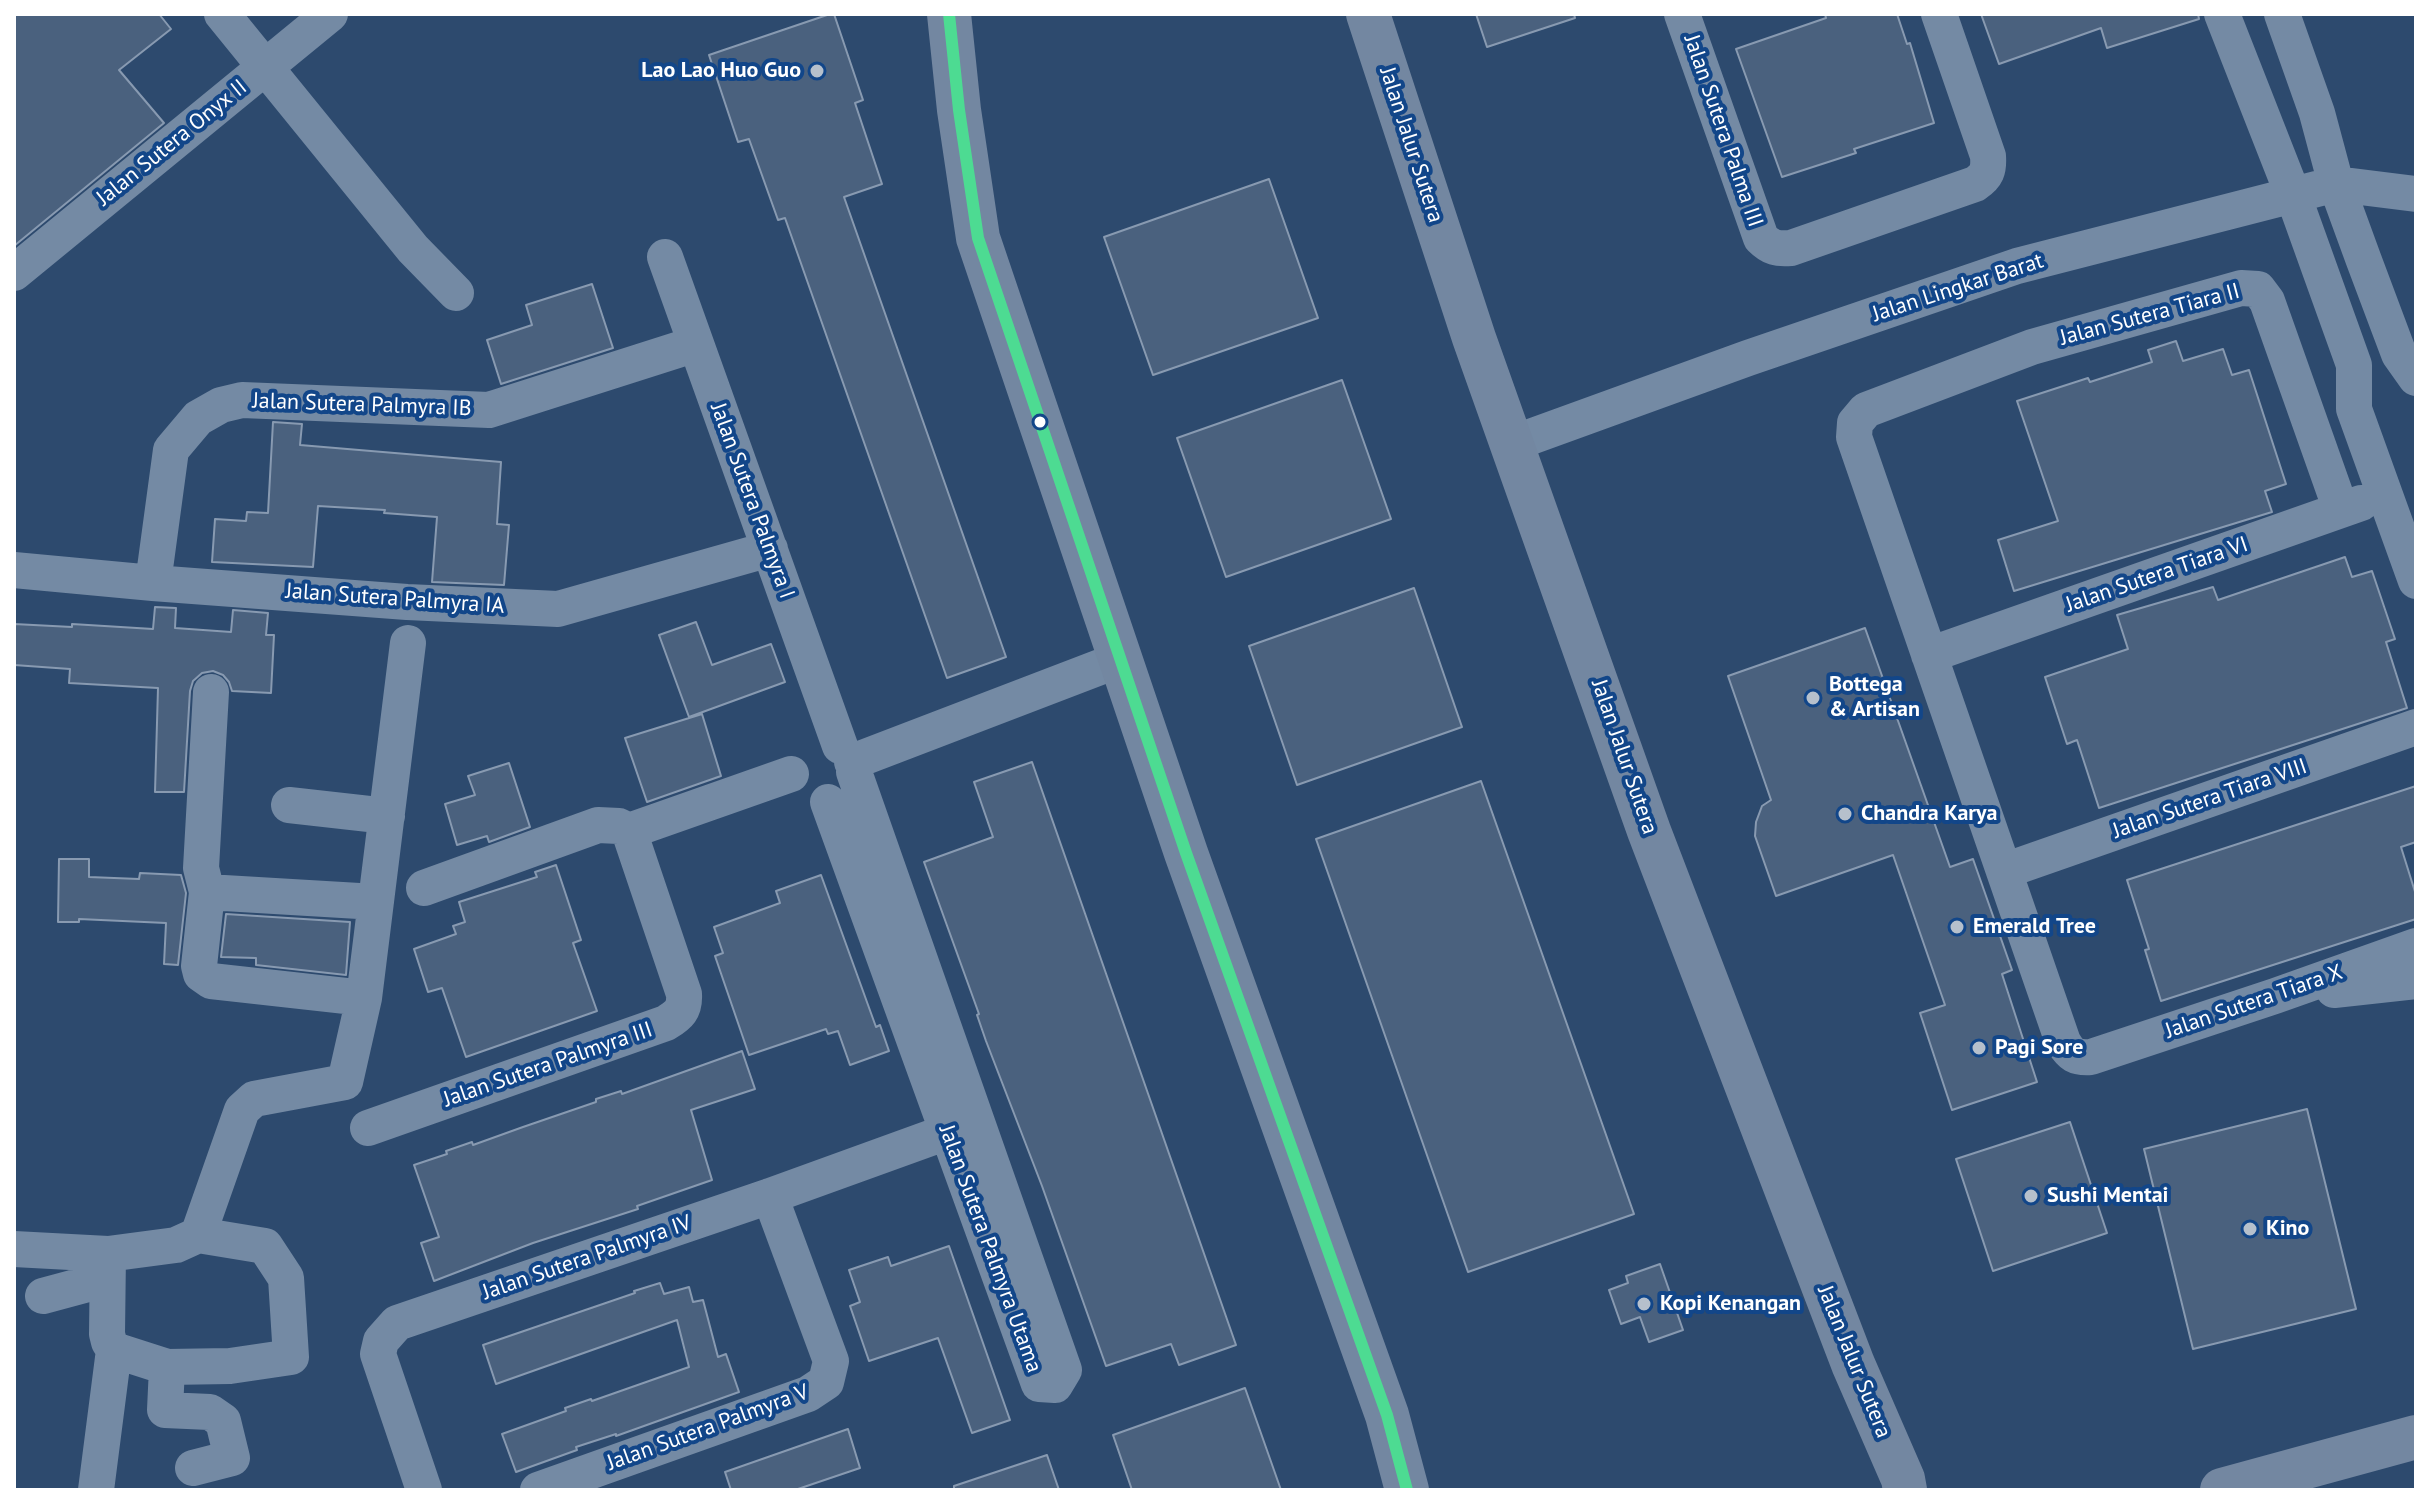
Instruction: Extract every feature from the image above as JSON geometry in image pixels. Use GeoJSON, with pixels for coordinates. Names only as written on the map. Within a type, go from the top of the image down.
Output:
{"type":"FeatureCollection","features":[{"type":"Feature","properties":{"kind":"main road"},"geometry":{"type":"LineString","coordinates":[[949,14],[959,110],[978,238],[1186,853],[1387,1415],[1407,1490]]}},
{"type":"Feature","properties":{"kind":"main road","name":"Jalan Jalur Sutera"},"geometry":{"type":"LineString","coordinates":[[1368,14],[1511,444],[1706,984],[1853,1364],[1907,1486]]}},
{"type":"Feature","properties":{"kind":"main road"},"geometry":{"type":"LineString","coordinates":[[1387,1415],[1424,1466],[1433,1490]]}},
{"type":"Feature","properties":{"kind":"main road"},"geometry":{"type":"LineString","coordinates":[[2222,1490],[2416,1437]]}},
{"type":"Feature","properties":{"kind":"street"},"geometry":{"type":"LineString","coordinates":[[222,14],[413,249],[456,293]]}},
{"type":"Feature","properties":{"kind":"street","name":"Jalan Sutera Onyx II"},"geometry":{"type":"LineString","coordinates":[[14,273],[330,14]]}},
{"type":"Feature","properties":{"kind":"street","name":"Jalan Sutera Palma III"},"geometry":{"type":"LineString","coordinates":[[1682,14],[1761,238],[1777,249],[1791,248],[1975,184],[1984,178],[1989,169],[1988,156],[1939,14]]}},
{"type":"Feature","properties":{"kind":"street"},"geometry":{"type":"LineString","coordinates":[[2222,14],[2293,195],[2354,365],[2354,409],[2416,581]]}},
{"type":"Feature","properties":{"kind":"street"},"geometry":{"type":"LineString","coordinates":[[2282,14],[2317,113],[2336,184],[2410,361],[2354,365]]}},
{"type":"Feature","properties":{"kind":"street","name":"Jalan Lingkar Barat"},"geometry":{"type":"LineString","coordinates":[[1511,444],[1748,358],[2017,266],[2336,184],[2416,194]]}},
{"type":"Feature","properties":{"kind":"street","name":"Jalan Sutera Palmyra I"},"geometry":{"type":"LineString","coordinates":[[665,257],[849,760]]}},
{"type":"Feature","properties":{"kind":"street","name":"Jalan Sutera Tiara II"},"geometry":{"type":"LineString","coordinates":[[1929,655],[1854,437],[1855,423],[1866,410],[2032,347],[2241,288],[2258,289],[2267,301],[2341,510]]}},
{"type":"Feature","properties":{"kind":"street","name":"Jalan Sutera Palmyra IB"},"geometry":{"type":"LineString","coordinates":[[153,583],[171,450],[198,418],[221,405],[242,400],[489,410],[696,344]]}},
{"type":"Feature","properties":{"kind":"street","name":"Jalan Sutera Tiara VI"},"geometry":{"type":"LineString","coordinates":[[1929,655],[2386,496]]}},
{"type":"Feature","properties":{"kind":"street","name":"Jalan Sutera Palmyra IA"},"geometry":{"type":"LineString","coordinates":[[14,570],[407,602],[558,609],[770,549]]}},
{"type":"Feature","properties":{"kind":"street"},"geometry":{"type":"LineString","coordinates":[[198,1235],[242,1110],[254,1099],[345,1082],[364,998],[408,643]]}},
{"type":"Feature","properties":{"kind":"street"},"geometry":{"type":"LineString","coordinates":[[1929,655],[2004,871]]}},
{"type":"Feature","properties":{"kind":"street"},"geometry":{"type":"LineString","coordinates":[[849,760],[1121,659]]}},
{"type":"Feature","properties":{"kind":"street"},"geometry":{"type":"LineString","coordinates":[[211,692],[201,868],[207,892],[199,966],[201,974],[211,981],[364,998]]}},
{"type":"Feature","properties":{"kind":"street","name":"Jalan Sutera Tiara VIII"},"geometry":{"type":"LineString","coordinates":[[2004,871],[2416,727]]}},
{"type":"Feature","properties":{"kind":"street"},"geometry":{"type":"LineString","coordinates":[[821,740],[832,741],[849,760],[846,791],[828,802],[808,799],[800,793],[791,774],[796,755],[802,747],[821,740]]}},
{"type":"Feature","properties":{"kind":"street","name":"Jalan Sutera Palmyra Utama"},"geometry":{"type":"LineString","coordinates":[[828,802],[963,1126],[1064,1370],[1055,1385],[1039,1384],[963,1126],[849,760]]}},
{"type":"Feature","properties":{"kind":"street"},"geometry":{"type":"LineString","coordinates":[[424,888],[598,825],[619,826],[629,831],[791,774]]}},
{"type":"Feature","properties":{"kind":"street"},"geometry":{"type":"LineString","coordinates":[[289,805],[387,816]]}},
{"type":"Feature","properties":{"kind":"street","name":"Jalan Sutera Palmyra III"},"geometry":{"type":"LineString","coordinates":[[368,1128],[666,1023],[678,1016],[685,1005],[684,994],[629,831]]}},
{"type":"Feature","properties":{"kind":"street","name":"Jalan Sutera Tiara X"},"geometry":{"type":"LineString","coordinates":[[2004,871],[2063,1042],[2070,1054],[2078,1058],[2091,1057],[2416,946]]}},
{"type":"Feature","properties":{"kind":"street"},"geometry":{"type":"LineString","coordinates":[[207,892],[376,902]]}},
{"type":"Feature","properties":{"kind":"street"},"geometry":{"type":"LineString","coordinates":[[2275,996],[2416,981]]}},
{"type":"Feature","properties":{"kind":"street","name":"Jalan Sutera Palmyra IV"},"geometry":{"type":"LineString","coordinates":[[424,1490],[378,1354],[381,1341],[397,1323],[770,1196],[963,1126]]}},
{"type":"Feature","properties":{"kind":"street","name":"Jalan Sutera Palmyra V"},"geometry":{"type":"LineString","coordinates":[[538,1490],[808,1394],[826,1382],[831,1361],[770,1196]]}},
{"type":"Feature","properties":{"kind":"street"},"geometry":{"type":"LineString","coordinates":[[43,1296],[107,1266],[198,1235],[265,1246],[286,1278],[291,1357],[230,1366],[167,1367],[114,1350]]}},
{"type":"Feature","properties":{"kind":"street"},"geometry":{"type":"LineString","coordinates":[[14,1249],[107,1266]]}},
{"type":"Feature","properties":{"kind":"street"},"geometry":{"type":"LineString","coordinates":[[96,1490],[114,1350],[107,1334],[107,1266]]}},
{"type":"Feature","properties":{"kind":"street"},"geometry":{"type":"LineString","coordinates":[[167,1367],[165,1410],[210,1412],[223,1421],[232,1458],[193,1468]]}},
{"type":"Feature","properties":{"kind":"building"},"geometry":{"type":"Polygon","coordinates":[[[14,14],[159,14],[171,29],[119,70],[164,123],[14,246],[14,14]]]}},
{"type":"Feature","properties":{"kind":"building"},"geometry":{"type":"Polygon","coordinates":[[[834,14],[863,100],[855,103],[882,184],[844,197],[1006,657],[947,678],[785,218],[778,220],[749,139],[738,142],[709,55],[834,14]]]}},
{"type":"Feature","properties":{"kind":"building"},"geometry":{"type":"Polygon","coordinates":[[[1476,14],[1574,14],[1575,18],[1487,47],[1476,14]]]}},
{"type":"Feature","properties":{"kind":"building"},"geometry":{"type":"Polygon","coordinates":[[[1825,14],[1897,14],[1907,44],[1910,43],[1934,123],[1782,177],[1736,49],[1826,18],[1825,14]]]}},
{"type":"Feature","properties":{"kind":"building"},"geometry":{"type":"Polygon","coordinates":[[[1981,14],[2198,14],[2199,19],[2107,48],[2101,28],[1999,64],[1981,14]]]}},
{"type":"Feature","properties":{"kind":"building"},"geometry":{"type":"Polygon","coordinates":[[[1269,179],[1318,318],[1153,375],[1104,237],[1269,179]]]}},
{"type":"Feature","properties":{"kind":"building"},"geometry":{"type":"Polygon","coordinates":[[[592,284],[613,348],[501,384],[487,340],[532,325],[526,305],[592,284]]]}},
{"type":"Feature","properties":{"kind":"building"},"geometry":{"type":"Polygon","coordinates":[[[2176,341],[2183,361],[2223,349],[2232,375],[2249,370],[2286,484],[2265,491],[2272,512],[2014,591],[1998,540],[2058,521],[2017,401],[2152,362],[2148,350],[2176,341]]]}},
{"type":"Feature","properties":{"kind":"building"},"geometry":{"type":"Polygon","coordinates":[[[1342,380],[1391,519],[1226,577],[1177,438],[1342,380]]]}},
{"type":"Feature","properties":{"kind":"building"},"geometry":{"type":"Polygon","coordinates":[[[273,422],[302,424],[300,445],[501,462],[497,524],[509,525],[504,585],[432,582],[437,517],[384,513],[385,510],[318,506],[313,567],[212,562],[215,519],[246,521],[247,512],[268,513],[273,422]]]}},
{"type":"Feature","properties":{"kind":"building"},"geometry":{"type":"Polygon","coordinates":[[[2345,557],[2352,577],[2372,571],[2395,639],[2386,642],[2407,708],[2099,808],[2077,740],[2067,744],[2045,677],[2128,649],[2117,615],[2213,587],[2218,600],[2345,557]]]}},
{"type":"Feature","properties":{"kind":"building"},"geometry":{"type":"Polygon","coordinates":[[[1414,588],[1462,727],[1297,785],[1249,646],[1414,588]]]}},
{"type":"Feature","properties":{"kind":"building"},"geometry":{"type":"Polygon","coordinates":[[[155,607],[176,608],[175,628],[231,632],[233,610],[268,613],[266,635],[274,635],[271,693],[232,691],[223,675],[213,671],[202,673],[193,681],[184,792],[155,792],[158,688],[69,683],[70,669],[14,665],[14,624],[153,629],[155,607]]]}},
{"type":"Feature","properties":{"kind":"building"},"geometry":{"type":"Polygon","coordinates":[[[696,622],[712,665],[771,644],[785,682],[689,717],[659,635],[696,622]]]}},
{"type":"Feature","properties":{"kind":"building"},"geometry":{"type":"Polygon","coordinates":[[[1865,628],[1950,867],[1973,859],[2012,970],[2002,974],[2037,1082],[1952,1110],[1920,1013],[1945,1005],[1893,855],[1776,896],[1755,836],[1762,806],[1771,800],[1728,676],[1865,628]]]}},
{"type":"Feature","properties":{"kind":"building"},"geometry":{"type":"Polygon","coordinates":[[[702,714],[721,776],[647,802],[625,738],[702,714]]]}},
{"type":"Feature","properties":{"kind":"building"},"geometry":{"type":"Polygon","coordinates":[[[1032,762],[1236,1345],[1179,1365],[1171,1344],[1106,1366],[986,1041],[924,862],[993,837],[974,782],[1032,762]]]}},
{"type":"Feature","properties":{"kind":"building"},"geometry":{"type":"Polygon","coordinates":[[[509,763],[530,827],[489,842],[487,836],[457,845],[445,804],[475,795],[468,776],[509,763]]]}},
{"type":"Feature","properties":{"kind":"building"},"geometry":{"type":"Polygon","coordinates":[[[1481,781],[1634,1214],[1468,1272],[1316,839],[1481,781]]]}},
{"type":"Feature","properties":{"kind":"building"},"geometry":{"type":"Polygon","coordinates":[[[2416,786],[2416,842],[2401,847],[2416,895],[2416,919],[2161,1001],[2145,950],[2149,949],[2127,880],[2416,786]]]}},
{"type":"Feature","properties":{"kind":"building"},"geometry":{"type":"Polygon","coordinates":[[[59,859],[89,859],[89,877],[139,879],[140,873],[181,875],[186,893],[178,965],[164,964],[166,923],[79,919],[79,922],[58,922],[59,859]]]}},
{"type":"Feature","properties":{"kind":"building"},"geometry":{"type":"Polygon","coordinates":[[[556,865],[581,940],[573,943],[597,1011],[466,1057],[442,988],[428,992],[414,949],[456,934],[453,926],[465,922],[459,902],[537,877],[535,872],[556,865]]]}},
{"type":"Feature","properties":{"kind":"building"},"geometry":{"type":"Polygon","coordinates":[[[821,875],[876,1027],[880,1025],[889,1051],[850,1065],[838,1031],[828,1034],[826,1029],[749,1055],[715,956],[723,953],[714,927],[780,903],[776,891],[821,875]]]}},
{"type":"Feature","properties":{"kind":"building"},"geometry":{"type":"Polygon","coordinates":[[[226,914],[350,922],[346,975],[256,965],[256,958],[221,957],[226,914]]]}},
{"type":"Feature","properties":{"kind":"building"},"geometry":{"type":"Polygon","coordinates":[[[742,1051],[755,1089],[691,1110],[712,1180],[434,1281],[421,1243],[439,1237],[414,1165],[447,1154],[446,1151],[472,1142],[473,1145],[596,1102],[596,1099],[621,1091],[622,1094],[742,1051]]]}},
{"type":"Feature","properties":{"kind":"building","name":"Kino"},"geometry":{"type":"Polygon","coordinates":[[[2307,1109],[2356,1309],[2193,1349],[2144,1149],[2307,1109]]]}},
{"type":"Feature","properties":{"kind":"building","name":"Sushi Mentai"},"geometry":{"type":"Polygon","coordinates":[[[2070,1122],[2107,1233],[1993,1271],[1956,1159],[2070,1122]]]}},
{"type":"Feature","properties":{"kind":"building"},"geometry":{"type":"Polygon","coordinates":[[[949,1246],[1010,1420],[972,1433],[938,1338],[869,1361],[850,1306],[860,1302],[849,1270],[888,1257],[891,1266],[949,1246]]]}},
{"type":"Feature","properties":{"kind":"building","name":"Kopi Kenangan"},"geometry":{"type":"Polygon","coordinates":[[[1660,1264],[1683,1330],[1649,1342],[1640,1317],[1621,1324],[1609,1290],[1628,1283],[1626,1276],[1660,1264]]]}},
{"type":"Feature","properties":{"kind":"building"},"geometry":{"type":"Polygon","coordinates":[[[660,1283],[664,1294],[689,1287],[693,1302],[703,1300],[718,1357],[726,1354],[739,1392],[576,1447],[577,1450],[516,1472],[502,1434],[566,1411],[565,1408],[689,1367],[677,1320],[496,1384],[483,1345],[660,1283]]]}},
{"type":"Feature","properties":{"kind":"building"},"geometry":{"type":"Polygon","coordinates":[[[1245,1388],[1281,1490],[1132,1490],[1113,1435],[1245,1388]]]}},
{"type":"Feature","properties":{"kind":"building"},"geometry":{"type":"Polygon","coordinates":[[[848,1429],[860,1468],[795,1490],[731,1490],[725,1472],[848,1429]]]}},
{"type":"Feature","properties":{"kind":"building"},"geometry":{"type":"Polygon","coordinates":[[[1047,1455],[1059,1490],[954,1490],[954,1486],[1047,1455]]]}},
{"type":"Feature","properties":{"kind":"transit line"},"geometry":{"type":"LineString","coordinates":[[949,14],[959,110],[978,238],[1186,853],[1387,1415],[1407,1490]]}},
{"type":"Feature","properties":{"kind":"place","name":"Lao Lao Huo Guo"},"geometry":{"type":"Point","coordinates":[817,71]}},
{"type":"Feature","properties":{"kind":"place","name":"Bottega & Artisan"},"geometry":{"type":"Point","coordinates":[1813,698]}},
{"type":"Feature","properties":{"kind":"place","name":"Chandra Karya"},"geometry":{"type":"Point","coordinates":[1845,814]}},
{"type":"Feature","properties":{"kind":"place","name":"Emerald Tree"},"geometry":{"type":"Point","coordinates":[1957,927]}},
{"type":"Feature","properties":{"kind":"place","name":"Pagi Sore"},"geometry":{"type":"Point","coordinates":[1979,1048]}},
{"type":"Feature","properties":{"kind":"place","name":"Sushi Mentai"},"geometry":{"type":"Point","coordinates":[2031,1196]}},
{"type":"Feature","properties":{"kind":"place","name":"Kino"},"geometry":{"type":"Point","coordinates":[2250,1229]}},
{"type":"Feature","properties":{"kind":"place","name":"Kopi Kenangan"},"geometry":{"type":"Point","coordinates":[1644,1304]}}]}
